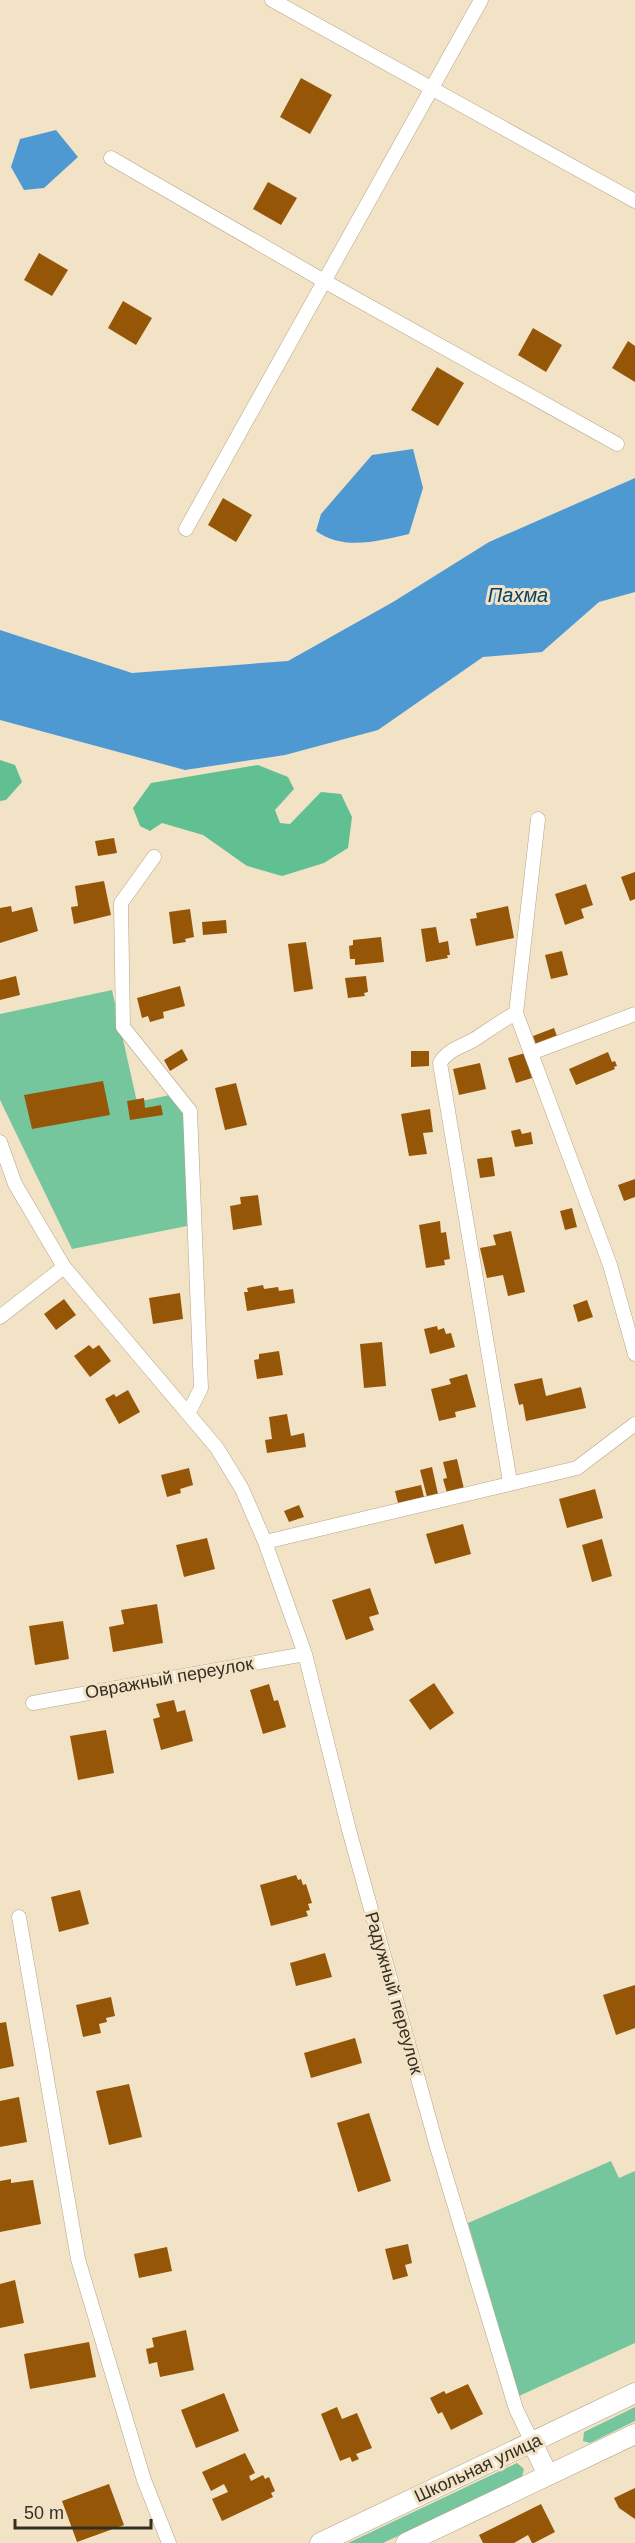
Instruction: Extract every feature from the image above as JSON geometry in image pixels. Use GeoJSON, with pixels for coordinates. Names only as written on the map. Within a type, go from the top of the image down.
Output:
{"type":"FeatureCollection","features":[{"type":"Feature","properties":{"kind":"main road","name":"Школьная улица"},"geometry":{"type":"LineString","coordinates":[[320,2543],[635,2393]]}},
{"type":"Feature","properties":{"kind":"main road","name":"Школьная улица"},"geometry":{"type":"LineString","coordinates":[[406,2543],[635,2434]]}},
{"type":"Feature","properties":{"kind":"main road"},"geometry":{"type":"LineString","coordinates":[[532,2442],[548,2475]]}},
{"type":"Feature","properties":{"kind":"street"},"geometry":{"type":"LineString","coordinates":[[272,0],[635,201]]}},
{"type":"Feature","properties":{"kind":"street"},"geometry":{"type":"LineString","coordinates":[[186,529],[481,0]]}},
{"type":"Feature","properties":{"kind":"street"},"geometry":{"type":"LineString","coordinates":[[111,158],[617,444]]}},
{"type":"Feature","properties":{"kind":"street"},"geometry":{"type":"LineString","coordinates":[[538,819],[516,1013],[610,1265],[635,1354]]}},
{"type":"Feature","properties":{"kind":"street"},"geometry":{"type":"LineString","coordinates":[[154,856],[121,903],[123,1026],[190,1111],[201,1388],[189,1412]]}},
{"type":"Feature","properties":{"kind":"street"},"geometry":{"type":"LineString","coordinates":[[510,1482],[440,1063],[444,1056],[453,1049],[474,1040],[516,1013]]}},
{"type":"Feature","properties":{"kind":"street"},"geometry":{"type":"LineString","coordinates":[[531,1053],[635,1014]]}},
{"type":"Feature","properties":{"kind":"street","name":"Радужный переулок"},"geometry":{"type":"LineString","coordinates":[[0,1142],[15,1184],[64,1267],[189,1412],[217,1448],[242,1489],[265,1542],[305,1654],[349,1830],[437,2147],[516,2409],[532,2442]]}},
{"type":"Feature","properties":{"kind":"street"},"geometry":{"type":"LineString","coordinates":[[0,1317],[64,1267]]}},
{"type":"Feature","properties":{"kind":"street"},"geometry":{"type":"LineString","coordinates":[[265,1542],[510,1482],[577,1468],[635,1424]]}},
{"type":"Feature","properties":{"kind":"street","name":"Овражный переулок"},"geometry":{"type":"LineString","coordinates":[[33,1703],[305,1654]]}},
{"type":"Feature","properties":{"kind":"street"},"geometry":{"type":"LineString","coordinates":[[19,1917],[78,2259],[144,2480],[169,2543]]}},
{"type":"Feature","properties":{"kind":"green space"},"geometry":{"type":"Polygon","coordinates":[[[0,760],[15,765],[22,782],[6,800],[0,801],[0,760]]]}},
{"type":"Feature","properties":{"kind":"green space"},"geometry":{"type":"Polygon","coordinates":[[[258,765],[288,777],[294,789],[275,810],[280,823],[290,824],[321,792],[341,794],[352,817],[348,848],[324,863],[282,876],[247,866],[203,835],[162,823],[150,831],[140,826],[133,808],[151,783],[258,765]]]}},
{"type":"Feature","properties":{"kind":"green space"},"geometry":{"type":"Polygon","coordinates":[[[112,990],[137,1102],[170,1095],[192,1125],[192,1225],[72,1249],[0,1100],[0,1014],[112,990]]]}},
{"type":"Feature","properties":{"kind":"green space"},"geometry":{"type":"Polygon","coordinates":[[[611,2161],[619,2178],[635,2171],[635,2343],[519,2396],[468,2223],[611,2161]]]}},
{"type":"Feature","properties":{"kind":"green space"},"geometry":{"type":"Polygon","coordinates":[[[635,2407],[635,2421],[590,2443],[583,2441],[584,2432],[635,2407]]]}},
{"type":"Feature","properties":{"kind":"green space"},"geometry":{"type":"Polygon","coordinates":[[[517,2463],[524,2469],[522,2477],[383,2543],[348,2543],[517,2463]]]}},
{"type":"Feature","properties":{"kind":"water"},"geometry":{"type":"Polygon","coordinates":[[[56,130],[78,157],[44,188],[24,190],[11,167],[20,139],[56,130]]]}},
{"type":"Feature","properties":{"kind":"water"},"geometry":{"type":"Polygon","coordinates":[[[413,449],[423,488],[409,534],[349,543],[327,537],[316,531],[321,514],[372,455],[413,449]]]}},
{"type":"Feature","properties":{"kind":"water","name":"Пахма"},"geometry":{"type":"Polygon","coordinates":[[[635,478],[635,592],[599,602],[542,652],[483,657],[378,730],[285,755],[185,770],[0,720],[0,630],[132,673],[288,661],[393,602],[489,542],[635,478]]]}},
{"type":"Feature","properties":{"kind":"building"},"geometry":{"type":"Polygon","coordinates":[[[301,78],[332,95],[310,134],[280,117],[301,78]]]}},
{"type":"Feature","properties":{"kind":"building"},"geometry":{"type":"Polygon","coordinates":[[[268,182],[297,198],[281,225],[253,209],[268,182]]]}},
{"type":"Feature","properties":{"kind":"building"},"geometry":{"type":"Polygon","coordinates":[[[39,253],[68,270],[52,296],[24,280],[39,253]]]}},
{"type":"Feature","properties":{"kind":"building"},"geometry":{"type":"Polygon","coordinates":[[[123,301],[152,318],[136,345],[108,328],[123,301]]]}},
{"type":"Feature","properties":{"kind":"building"},"geometry":{"type":"Polygon","coordinates":[[[533,328],[562,345],[546,372],[518,355],[533,328]]]}},
{"type":"Feature","properties":{"kind":"building"},"geometry":{"type":"Polygon","coordinates":[[[628,341],[635,346],[635,382],[612,368],[628,341]]]}},
{"type":"Feature","properties":{"kind":"building"},"geometry":{"type":"Polygon","coordinates":[[[437,367],[464,383],[438,426],[411,410],[437,367]]]}},
{"type":"Feature","properties":{"kind":"building"},"geometry":{"type":"Polygon","coordinates":[[[223,498],[252,515],[236,542],[208,525],[223,498]]]}},
{"type":"Feature","properties":{"kind":"building"},"geometry":{"type":"Polygon","coordinates":[[[114,838],[117,853],[98,856],[95,841],[114,838]]]}},
{"type":"Feature","properties":{"kind":"building"},"geometry":{"type":"Polygon","coordinates":[[[635,872],[635,899],[630,901],[621,877],[635,872]]]}},
{"type":"Feature","properties":{"kind":"building"},"geometry":{"type":"Polygon","coordinates":[[[104,881],[111,915],[74,924],[71,907],[78,906],[75,886],[104,881]]]}},
{"type":"Feature","properties":{"kind":"building"},"geometry":{"type":"Polygon","coordinates":[[[586,884],[593,905],[581,909],[584,918],[565,925],[555,894],[586,884]]]}},
{"type":"Feature","properties":{"kind":"building"},"geometry":{"type":"Polygon","coordinates":[[[11,906],[12,912],[32,907],[38,931],[0,943],[0,908],[11,906]]]}},
{"type":"Feature","properties":{"kind":"building"},"geometry":{"type":"Polygon","coordinates":[[[508,906],[514,938],[476,946],[470,919],[477,918],[476,913],[508,906]]]}},
{"type":"Feature","properties":{"kind":"building"},"geometry":{"type":"Polygon","coordinates":[[[190,909],[194,937],[185,939],[186,942],[173,944],[169,912],[190,909]]]}},
{"type":"Feature","properties":{"kind":"building"},"geometry":{"type":"Polygon","coordinates":[[[226,920],[227,933],[203,935],[202,922],[226,920]]]}},
{"type":"Feature","properties":{"kind":"building"},"geometry":{"type":"Polygon","coordinates":[[[436,927],[439,943],[448,941],[450,955],[447,955],[448,958],[426,962],[421,929],[436,927]]]}},
{"type":"Feature","properties":{"kind":"building"},"geometry":{"type":"Polygon","coordinates":[[[381,937],[384,962],[355,965],[355,959],[350,959],[349,946],[353,945],[353,940],[381,937]]]}},
{"type":"Feature","properties":{"kind":"building"},"geometry":{"type":"Polygon","coordinates":[[[306,942],[313,989],[294,992],[288,944],[306,942]]]}},
{"type":"Feature","properties":{"kind":"building"},"geometry":{"type":"Polygon","coordinates":[[[562,951],[568,975],[551,979],[545,955],[562,951]]]}},
{"type":"Feature","properties":{"kind":"building"},"geometry":{"type":"Polygon","coordinates":[[[16,976],[20,995],[0,1000],[0,980],[16,976]]]}},
{"type":"Feature","properties":{"kind":"building"},"geometry":{"type":"Polygon","coordinates":[[[366,976],[368,992],[364,993],[365,996],[348,998],[345,978],[366,976]]]}},
{"type":"Feature","properties":{"kind":"building"},"geometry":{"type":"Polygon","coordinates":[[[180,986],[185,1006],[163,1012],[164,1018],[150,1022],[148,1016],[142,1018],[137,998],[180,986]]]}},
{"type":"Feature","properties":{"kind":"building"},"geometry":{"type":"Polygon","coordinates":[[[554,1028],[558,1039],[537,1047],[533,1036],[554,1028]]]}},
{"type":"Feature","properties":{"kind":"building"},"geometry":{"type":"Polygon","coordinates":[[[182,1049],[188,1060],[170,1071],[164,1060],[182,1049]]]}},
{"type":"Feature","properties":{"kind":"building"},"geometry":{"type":"Polygon","coordinates":[[[411,1051],[429,1051],[429,1066],[411,1067],[411,1051]]]}},
{"type":"Feature","properties":{"kind":"building"},"geometry":{"type":"Polygon","coordinates":[[[608,1052],[612,1062],[615,1061],[617,1066],[614,1067],[615,1069],[576,1085],[569,1069],[608,1052]]]}},
{"type":"Feature","properties":{"kind":"building"},"geometry":{"type":"Polygon","coordinates":[[[525,1053],[532,1078],[516,1083],[508,1058],[525,1053]]]}},
{"type":"Feature","properties":{"kind":"building"},"geometry":{"type":"Polygon","coordinates":[[[480,1063],[486,1089],[459,1095],[453,1069],[480,1063]]]}},
{"type":"Feature","properties":{"kind":"building"},"geometry":{"type":"Polygon","coordinates":[[[103,1081],[110,1115],[32,1129],[24,1095],[103,1081]]]}},
{"type":"Feature","properties":{"kind":"building"},"geometry":{"type":"Polygon","coordinates":[[[236,1083],[247,1125],[225,1130],[215,1088],[236,1083]]]}},
{"type":"Feature","properties":{"kind":"building"},"geometry":{"type":"Polygon","coordinates":[[[144,1098],[145,1108],[161,1105],[163,1115],[130,1120],[127,1101],[144,1098]]]}},
{"type":"Feature","properties":{"kind":"building"},"geometry":{"type":"Polygon","coordinates":[[[430,1109],[433,1132],[423,1133],[427,1154],[409,1156],[401,1114],[430,1109]]]}},
{"type":"Feature","properties":{"kind":"building"},"geometry":{"type":"Polygon","coordinates":[[[520,1129],[522,1134],[531,1132],[533,1144],[515,1147],[511,1131],[520,1129]]]}},
{"type":"Feature","properties":{"kind":"building"},"geometry":{"type":"Polygon","coordinates":[[[492,1157],[495,1176],[480,1178],[477,1159],[492,1157]]]}},
{"type":"Feature","properties":{"kind":"building"},"geometry":{"type":"Polygon","coordinates":[[[635,1179],[635,1197],[624,1201],[618,1185],[635,1179]]]}},
{"type":"Feature","properties":{"kind":"building"},"geometry":{"type":"Polygon","coordinates":[[[258,1195],[262,1225],[233,1230],[230,1206],[241,1204],[240,1197],[258,1195]]]}},
{"type":"Feature","properties":{"kind":"building"},"geometry":{"type":"Polygon","coordinates":[[[572,1208],[577,1227],[565,1230],[560,1211],[572,1208]]]}},
{"type":"Feature","properties":{"kind":"building"},"geometry":{"type":"Polygon","coordinates":[[[440,1221],[441,1233],[446,1232],[450,1259],[444,1260],[445,1265],[426,1268],[419,1225],[440,1221]]]}},
{"type":"Feature","properties":{"kind":"building"},"geometry":{"type":"Polygon","coordinates":[[[511,1231],[525,1292],[508,1296],[503,1275],[487,1278],[480,1248],[496,1245],[493,1235],[511,1231]]]}},
{"type":"Feature","properties":{"kind":"building"},"geometry":{"type":"Polygon","coordinates":[[[263,1285],[264,1289],[278,1287],[279,1291],[293,1289],[295,1303],[247,1311],[244,1292],[248,1292],[247,1288],[263,1285]]]}},
{"type":"Feature","properties":{"kind":"building"},"geometry":{"type":"Polygon","coordinates":[[[180,1293],[183,1319],[153,1324],[149,1298],[180,1293]]]}},
{"type":"Feature","properties":{"kind":"building"},"geometry":{"type":"Polygon","coordinates":[[[64,1299],[76,1315],[56,1330],[44,1314],[64,1299]]]}},
{"type":"Feature","properties":{"kind":"building"},"geometry":{"type":"Polygon","coordinates":[[[587,1300],[593,1317],[578,1322],[573,1305],[587,1300]]]}},
{"type":"Feature","properties":{"kind":"building"},"geometry":{"type":"Polygon","coordinates":[[[437,1326],[438,1330],[444,1328],[446,1334],[451,1333],[455,1347],[430,1354],[424,1329],[437,1326]]]}},
{"type":"Feature","properties":{"kind":"building"},"geometry":{"type":"Polygon","coordinates":[[[382,1342],[386,1386],[364,1388],[360,1344],[382,1342]]]}},
{"type":"Feature","properties":{"kind":"building"},"geometry":{"type":"Polygon","coordinates":[[[89,1345],[93,1349],[99,1345],[111,1361],[90,1377],[74,1356],[89,1345]]]}},
{"type":"Feature","properties":{"kind":"building"},"geometry":{"type":"Polygon","coordinates":[[[279,1351],[283,1375],[257,1379],[254,1360],[259,1359],[259,1354],[279,1351]]]}},
{"type":"Feature","properties":{"kind":"building"},"geometry":{"type":"Polygon","coordinates":[[[467,1374],[476,1407],[455,1412],[456,1417],[439,1421],[431,1389],[451,1384],[449,1379],[467,1374]]]}},
{"type":"Feature","properties":{"kind":"building"},"geometry":{"type":"Polygon","coordinates":[[[542,1378],[546,1396],[581,1387],[586,1408],[526,1421],[523,1404],[519,1405],[514,1384],[542,1378]]]}},
{"type":"Feature","properties":{"kind":"building"},"geometry":{"type":"Polygon","coordinates":[[[128,1390],[140,1412],[119,1424],[105,1399],[114,1394],[116,1397],[128,1390]]]}},
{"type":"Feature","properties":{"kind":"building"},"geometry":{"type":"Polygon","coordinates":[[[287,1414],[291,1436],[304,1433],[306,1447],[267,1453],[265,1440],[272,1439],[269,1417],[287,1414]]]}},
{"type":"Feature","properties":{"kind":"building"},"geometry":{"type":"Polygon","coordinates":[[[457,1459],[464,1489],[447,1493],[443,1479],[447,1478],[443,1462],[457,1459]]]}},
{"type":"Feature","properties":{"kind":"building"},"geometry":{"type":"Polygon","coordinates":[[[432,1467],[438,1494],[427,1497],[420,1470],[432,1467]]]}},
{"type":"Feature","properties":{"kind":"building"},"geometry":{"type":"Polygon","coordinates":[[[189,1468],[193,1485],[180,1489],[181,1493],[167,1497],[161,1475],[189,1468]]]}},
{"type":"Feature","properties":{"kind":"building"},"geometry":{"type":"Polygon","coordinates":[[[421,1485],[424,1497],[398,1503],[395,1491],[421,1485]]]}},
{"type":"Feature","properties":{"kind":"building"},"geometry":{"type":"Polygon","coordinates":[[[595,1489],[603,1518],[567,1528],[559,1499],[595,1489]]]}},
{"type":"Feature","properties":{"kind":"building"},"geometry":{"type":"Polygon","coordinates":[[[299,1505],[304,1517],[289,1522],[284,1511],[299,1505]]]}},
{"type":"Feature","properties":{"kind":"building"},"geometry":{"type":"Polygon","coordinates":[[[463,1524],[471,1554],[435,1564],[426,1534],[463,1524]]]}},
{"type":"Feature","properties":{"kind":"building"},"geometry":{"type":"Polygon","coordinates":[[[207,1538],[215,1569],[184,1577],[176,1545],[207,1538]]]}},
{"type":"Feature","properties":{"kind":"building"},"geometry":{"type":"Polygon","coordinates":[[[602,1539],[612,1576],[592,1582],[582,1545],[602,1539]]]}},
{"type":"Feature","properties":{"kind":"building"},"geometry":{"type":"Polygon","coordinates":[[[370,1588],[379,1614],[369,1617],[374,1630],[346,1640],[332,1600],[370,1588]]]}},
{"type":"Feature","properties":{"kind":"building"},"geometry":{"type":"Polygon","coordinates":[[[157,1604],[163,1643],[113,1652],[109,1627],[124,1624],[121,1610],[157,1604]]]}},
{"type":"Feature","properties":{"kind":"building"},"geometry":{"type":"Polygon","coordinates":[[[63,1621],[69,1659],[35,1665],[29,1626],[63,1621]]]}},
{"type":"Feature","properties":{"kind":"building"},"geometry":{"type":"Polygon","coordinates":[[[434,1683],[454,1713],[430,1730],[409,1700],[434,1683]]]}},
{"type":"Feature","properties":{"kind":"building"},"geometry":{"type":"Polygon","coordinates":[[[269,1684],[274,1701],[278,1700],[286,1727],[263,1734],[250,1690],[269,1684]]]}},
{"type":"Feature","properties":{"kind":"building"},"geometry":{"type":"Polygon","coordinates":[[[174,1700],[177,1712],[185,1710],[193,1741],[161,1750],[153,1719],[160,1717],[156,1704],[174,1700]]]}},
{"type":"Feature","properties":{"kind":"building"},"geometry":{"type":"Polygon","coordinates":[[[106,1730],[114,1773],[78,1780],[70,1736],[106,1730]]]}},
{"type":"Feature","properties":{"kind":"building"},"geometry":{"type":"Polygon","coordinates":[[[296,1875],[298,1880],[301,1879],[303,1885],[306,1884],[312,1903],[308,1904],[310,1910],[306,1911],[308,1916],[271,1926],[260,1885],[296,1875]]]}},
{"type":"Feature","properties":{"kind":"building"},"geometry":{"type":"Polygon","coordinates":[[[80,1890],[89,1924],[59,1932],[51,1897],[80,1890]]]}},
{"type":"Feature","properties":{"kind":"building"},"geometry":{"type":"Polygon","coordinates":[[[325,1953],[332,1977],[296,1986],[290,1963],[325,1953]]]}},
{"type":"Feature","properties":{"kind":"building"},"geometry":{"type":"Polygon","coordinates":[[[635,1985],[635,2028],[616,2035],[603,1995],[635,1985]]]}},
{"type":"Feature","properties":{"kind":"building"},"geometry":{"type":"Polygon","coordinates":[[[111,1997],[115,2016],[106,2018],[107,2022],[99,2024],[101,2033],[83,2037],[76,2005],[111,1997]]]}},
{"type":"Feature","properties":{"kind":"building"},"geometry":{"type":"Polygon","coordinates":[[[6,2022],[14,2066],[0,2069],[0,2023],[6,2022]]]}},
{"type":"Feature","properties":{"kind":"building"},"geometry":{"type":"Polygon","coordinates":[[[355,2038],[362,2063],[311,2078],[304,2053],[355,2038]]]}},
{"type":"Feature","properties":{"kind":"building"},"geometry":{"type":"Polygon","coordinates":[[[129,2084],[142,2137],[109,2145],[96,2091],[129,2084]]]}},
{"type":"Feature","properties":{"kind":"building"},"geometry":{"type":"Polygon","coordinates":[[[19,2097],[27,2142],[0,2147],[0,2101],[19,2097]]]}},
{"type":"Feature","properties":{"kind":"building"},"geometry":{"type":"Polygon","coordinates":[[[369,2113],[391,2181],[358,2192],[337,2123],[369,2113]]]}},
{"type":"Feature","properties":{"kind":"building"},"geometry":{"type":"Polygon","coordinates":[[[11,2179],[11,2183],[33,2180],[41,2224],[0,2232],[0,2181],[11,2179]]]}},
{"type":"Feature","properties":{"kind":"building"},"geometry":{"type":"Polygon","coordinates":[[[408,2244],[412,2263],[405,2265],[408,2276],[393,2280],[385,2249],[408,2244]]]}},
{"type":"Feature","properties":{"kind":"building"},"geometry":{"type":"Polygon","coordinates":[[[167,2247],[172,2271],[139,2278],[134,2254],[167,2247]]]}},
{"type":"Feature","properties":{"kind":"building"},"geometry":{"type":"Polygon","coordinates":[[[15,2280],[24,2323],[0,2328],[0,2284],[15,2280]]]}},
{"type":"Feature","properties":{"kind":"building"},"geometry":{"type":"Polygon","coordinates":[[[186,2330],[194,2370],[160,2377],[157,2362],[149,2364],[146,2349],[154,2347],[152,2338],[186,2330]]]}},
{"type":"Feature","properties":{"kind":"building"},"geometry":{"type":"Polygon","coordinates":[[[89,2342],[96,2377],[30,2389],[24,2354],[89,2342]]]}},
{"type":"Feature","properties":{"kind":"building"},"geometry":{"type":"Polygon","coordinates":[[[468,2384],[483,2414],[451,2430],[442,2412],[438,2414],[430,2398],[468,2384]]]}},
{"type":"Feature","properties":{"kind":"building"},"geometry":{"type":"Polygon","coordinates":[[[224,2393],[239,2431],[196,2448],[181,2410],[224,2393]]]}},
{"type":"Feature","properties":{"kind":"building"},"geometry":{"type":"Polygon","coordinates":[[[337,2407],[342,2419],[357,2413],[372,2448],[356,2454],[359,2459],[352,2462],[350,2457],[340,2461],[321,2414],[337,2407]]]}},
{"type":"Feature","properties":{"kind":"building"},"geometry":{"type":"Polygon","coordinates":[[[245,2453],[255,2473],[249,2476],[251,2481],[263,2475],[265,2479],[269,2477],[275,2491],[271,2493],[273,2497],[222,2521],[212,2499],[228,2492],[224,2484],[211,2491],[202,2472],[245,2453]]]}},
{"type":"Feature","properties":{"kind":"building"},"geometry":{"type":"Polygon","coordinates":[[[109,2484],[124,2525],[77,2542],[62,2501],[109,2484]]]}},
{"type":"Feature","properties":{"kind":"building"},"geometry":{"type":"Polygon","coordinates":[[[635,2488],[635,2519],[619,2508],[614,2498],[635,2488]]]}},
{"type":"Feature","properties":{"kind":"building"},"geometry":{"type":"Polygon","coordinates":[[[541,2504],[555,2532],[534,2543],[528,2535],[514,2543],[483,2543],[479,2535],[541,2504]]]}}]}
